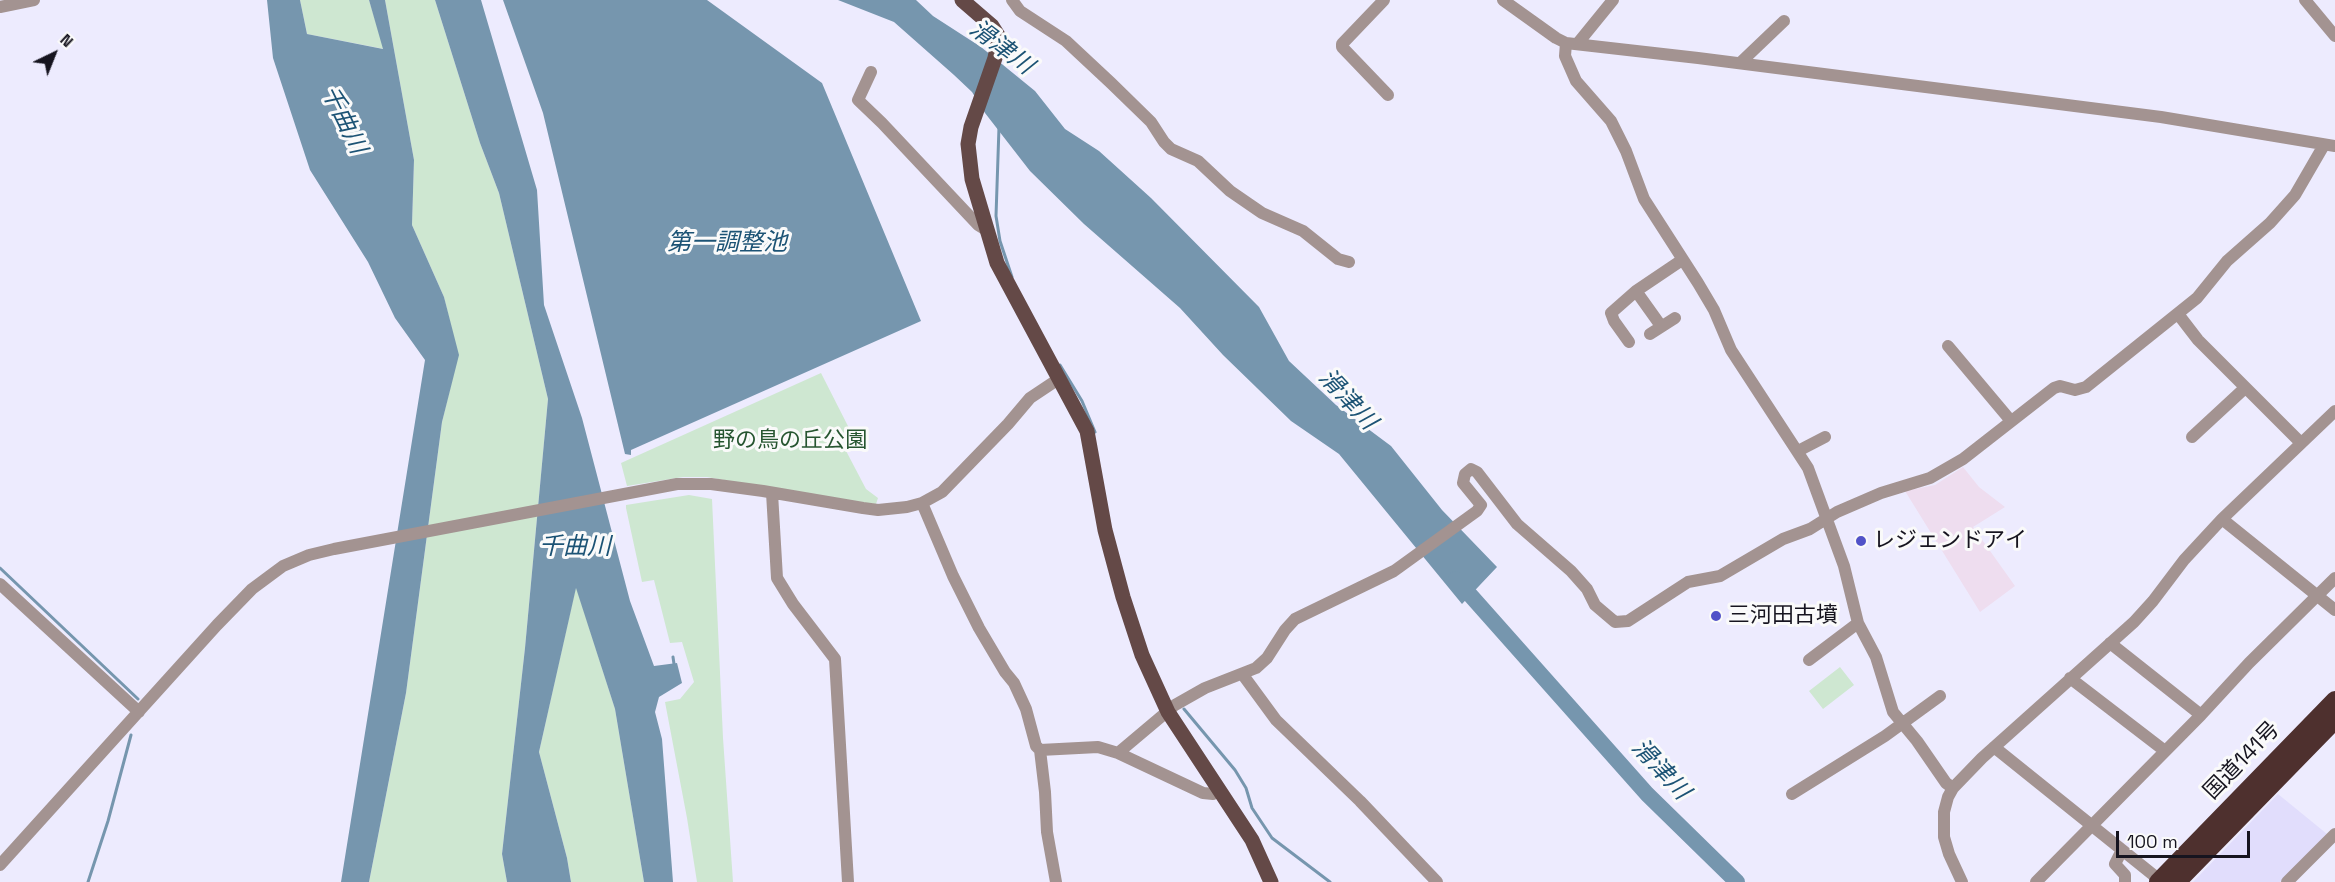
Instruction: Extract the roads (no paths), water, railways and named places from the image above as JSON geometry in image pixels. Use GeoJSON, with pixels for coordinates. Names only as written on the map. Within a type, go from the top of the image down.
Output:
{"type":"FeatureCollection","features":[{"type":"Feature","properties":{"kind":"highway","name":"国道141号"},"geometry":{"type":"LineString","coordinates":[[2161,879],[2335,700]]}},
{"type":"Feature","properties":{"kind":"highway","name":"国道141号"},"geometry":{"type":"LineString","coordinates":[[2161,879],[2335,720]]}},
{"type":"Feature","properties":{"kind":"main road"},"geometry":{"type":"LineString","coordinates":[[962,0],[996,30],[999,41],[968,135],[969,161],[986,230],[1007,285],[1087,431],[1105,530],[1142,655],[1168,712],[1252,840],[1271,882]]}},
{"type":"Feature","properties":{"kind":"street"},"geometry":{"type":"LineString","coordinates":[[0,7],[34,0]]}},
{"type":"Feature","properties":{"kind":"street"},"geometry":{"type":"LineString","coordinates":[[1012,0],[1020,11],[1066,41],[1151,122],[1164,142],[1171,148],[1194,158],[1230,191],[1262,213],[1303,231],[1338,259],[1349,262]]}},
{"type":"Feature","properties":{"kind":"street"},"geometry":{"type":"LineString","coordinates":[[1384,0],[1341,47],[1388,95]]}},
{"type":"Feature","properties":{"kind":"street"},"geometry":{"type":"LineString","coordinates":[[1118,753],[1175,705],[1205,688],[1243,675],[1262,664],[1295,619],[1394,571],[1477,511],[1482,505],[1463,483],[1465,474],[1471,469],[1477,472],[1517,524],[1587,588],[1595,605],[1615,622],[1620,623],[1628,621],[1688,582],[1720,576],[1783,539],[1810,529],[1837,512],[1881,493],[1930,478],[1963,459],[2054,388],[2060,386],[2075,390],[2086,387],[2178,314],[2197,298],[2227,261],[2270,223],[2295,195],[2330,145],[2161,117],[1572,43],[1556,38],[1503,0]]}},
{"type":"Feature","properties":{"kind":"street"},"geometry":{"type":"LineString","coordinates":[[1613,0],[1564,50],[1572,74],[1582,89],[1611,121],[1626,151],[1644,199],[1714,310],[1731,350],[1808,468],[1844,567],[1858,622],[1876,657],[1893,712],[1917,741],[1946,783],[1953,788]]}},
{"type":"Feature","properties":{"kind":"street"},"geometry":{"type":"LineString","coordinates":[[2306,0],[2335,36]]}},
{"type":"Feature","properties":{"kind":"street"},"geometry":{"type":"LineString","coordinates":[[1740,63],[1784,21]]}},
{"type":"Feature","properties":{"kind":"street"},"geometry":{"type":"LineString","coordinates":[[871,72],[858,100],[978,225],[986,230]]}},
{"type":"Feature","properties":{"kind":"street"},"geometry":{"type":"LineString","coordinates":[[1629,342],[1611,313],[1636,291],[1682,260]]}},
{"type":"Feature","properties":{"kind":"street"},"geometry":{"type":"LineString","coordinates":[[1636,291],[1655,330],[1675,318]]}},
{"type":"Feature","properties":{"kind":"street"},"geometry":{"type":"LineString","coordinates":[[2178,314],[2198,340],[2301,442]]}},
{"type":"Feature","properties":{"kind":"street"},"geometry":{"type":"LineString","coordinates":[[1948,346],[2012,421]]}},
{"type":"Feature","properties":{"kind":"street"},"geometry":{"type":"LineString","coordinates":[[0,865],[217,625],[263,579],[296,560],[344,548],[616,494],[694,483],[878,510],[907,507],[922,503],[950,485],[1030,398],[1059,378]]}},
{"type":"Feature","properties":{"kind":"street"},"geometry":{"type":"LineString","coordinates":[[2192,437],[2245,388]]}},
{"type":"Feature","properties":{"kind":"street"},"geometry":{"type":"LineString","coordinates":[[1962,882],[1944,837],[1944,812],[1953,788],[1994,747],[2148,607],[2184,560],[2222,519],[2335,411]]}},
{"type":"Feature","properties":{"kind":"street"},"geometry":{"type":"LineString","coordinates":[[1798,451],[1826,437]]}},
{"type":"Feature","properties":{"kind":"street"},"geometry":{"type":"LineString","coordinates":[[772,493],[777,578],[793,604],[835,659],[848,882]]}},
{"type":"Feature","properties":{"kind":"street"},"geometry":{"type":"LineString","coordinates":[[922,503],[953,576],[979,628],[1017,689],[1026,708],[1036,746],[1040,750],[1047,832],[1056,882]]}},
{"type":"Feature","properties":{"kind":"street"},"geometry":{"type":"LineString","coordinates":[[2222,519],[2335,610]]}},
{"type":"Feature","properties":{"kind":"street"},"geometry":{"type":"LineString","coordinates":[[2036,882],[2335,578]]}},
{"type":"Feature","properties":{"kind":"street"},"geometry":{"type":"LineString","coordinates":[[0,584],[139,712]]}},
{"type":"Feature","properties":{"kind":"street"},"geometry":{"type":"LineString","coordinates":[[1809,660],[1858,622]]}},
{"type":"Feature","properties":{"kind":"street"},"geometry":{"type":"LineString","coordinates":[[2110,643],[2201,715]]}},
{"type":"Feature","properties":{"kind":"street"},"geometry":{"type":"LineString","coordinates":[[1243,675],[1276,720],[1360,801],[1437,882]]}},
{"type":"Feature","properties":{"kind":"street"},"geometry":{"type":"LineString","coordinates":[[2070,678],[2165,752]]}},
{"type":"Feature","properties":{"kind":"street"},"geometry":{"type":"LineString","coordinates":[[1792,794],[1902,724],[1940,696]]}},
{"type":"Feature","properties":{"kind":"street"},"geometry":{"type":"LineString","coordinates":[[1040,750],[1098,747],[1118,753],[1203,793],[1213,794],[1218,790]]}},
{"type":"Feature","properties":{"kind":"street"},"geometry":{"type":"LineString","coordinates":[[1994,747],[2091,827],[2161,879]]}},
{"type":"Feature","properties":{"kind":"street"},"geometry":{"type":"LineString","coordinates":[[2287,882],[2335,834]]}},
{"type":"Feature","properties":{"kind":"street"},"geometry":{"type":"LineString","coordinates":[[2122,850],[2115,864],[2125,874],[2125,882]]}},
{"type":"Feature","properties":{"kind":"water","name":"千曲川"},"geometry":{"type":"Polygon","coordinates":[[[267,0],[300,0],[307,34],[383,49],[369,0],[385,0],[414,160],[412,225],[444,297],[459,355],[442,422],[406,693],[369,882],[341,882],[425,360],[395,318],[368,262],[310,170],[273,58],[267,0]]]}},
{"type":"Feature","properties":{"kind":"water","name":"千曲川"},"geometry":{"type":"Polygon","coordinates":[[[435,0],[481,0],[537,190],[544,305],[582,418],[630,601],[654,666],[677,663],[682,683],[659,697],[655,712],[662,739],[673,882],[644,882],[615,709],[576,588],[539,752],[567,858],[571,882],[507,882],[502,854],[525,648],[548,399],[499,193],[480,143],[435,0]]]}},
{"type":"Feature","properties":{"kind":"water","name":"第一調整池"},"geometry":{"type":"Polygon","coordinates":[[[503,0],[707,0],[822,83],[921,321],[631,450],[631,455],[625,454],[543,113],[503,0]]]}},
{"type":"Feature","properties":{"kind":"water"},"geometry":{"type":"Polygon","coordinates":[[[838,0],[916,0],[933,16],[981,47],[1035,91],[1065,129],[1099,151],[1151,198],[1259,307],[1289,361],[1336,405],[1391,446],[1442,510],[1497,567],[1462,604],[1339,454],[1291,421],[1223,355],[1180,308],[1084,224],[1030,171],[985,113],[972,92],[894,22],[838,0]]]}},
{"type":"Feature","properties":{"kind":"waterway"},"geometry":{"type":"LineString","coordinates":[[999,127],[996,216],[1000,241],[1012,277]]}},
{"type":"Feature","properties":{"kind":"waterway"},"geometry":{"type":"LineString","coordinates":[[1060,365],[1082,401],[1095,432]]}},
{"type":"Feature","properties":{"kind":"waterway"},"geometry":{"type":"LineString","coordinates":[[0,568],[138,699]]}},
{"type":"Feature","properties":{"kind":"waterway","name":"滑津川"},"geometry":{"type":"LineString","coordinates":[[1456,579],[1647,794],[1737,882]]}},
{"type":"Feature","properties":{"kind":"waterway"},"geometry":{"type":"LineString","coordinates":[[673,657],[674,664]]}},
{"type":"Feature","properties":{"kind":"waterway"},"geometry":{"type":"LineString","coordinates":[[1184,709],[1235,770],[1246,788],[1252,808],[1272,838],[1330,882]]}},
{"type":"Feature","properties":{"kind":"waterway"},"geometry":{"type":"LineString","coordinates":[[88,882],[108,821],[131,735]]}},
{"type":"Feature","properties":{"kind":"place","name":"レジェンドアイ"},"geometry":{"type":"Point","coordinates":[1861,541]}},
{"type":"Feature","properties":{"kind":"place","name":"三河田古墳"},"geometry":{"type":"Point","coordinates":[1716,616]}},
{"type":"Feature","properties":{"kind":"park label","name":"野の鳥の丘公園"},"geometry":{"type":"Point","coordinates":[790,441]}}]}
